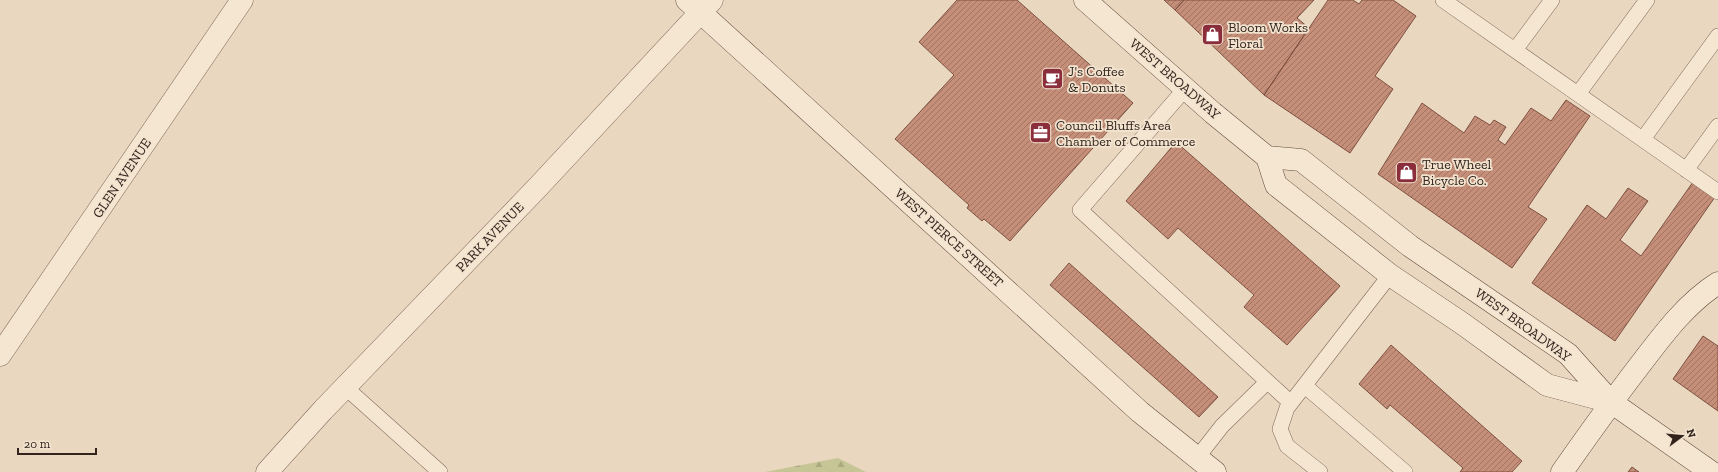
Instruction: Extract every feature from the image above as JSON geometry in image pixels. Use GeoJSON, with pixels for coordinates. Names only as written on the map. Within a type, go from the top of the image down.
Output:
{"type":"FeatureCollection","features":[{"type":"Feature","properties":{"kind":"main road","name":"GLEN AVENUE"},"geometry":{"type":"LineString","coordinates":[[0,355],[242,0]]}},
{"type":"Feature","properties":{"kind":"main road","name":"WEST BROADWAY"},"geometry":{"type":"LineString","coordinates":[[1085,0],[1212,113],[1267,157],[1301,160],[1410,246],[1568,354],[1611,402]]}},
{"type":"Feature","properties":{"kind":"main road","name":"PARK AVENUE"},"geometry":{"type":"LineString","coordinates":[[267,472],[345,387],[537,188],[700,4]]}},
{"type":"Feature","properties":{"kind":"main road","name":"WEST PIERCE STREET"},"geometry":{"type":"LineString","coordinates":[[700,4],[1140,412],[1215,472]]}},
{"type":"Feature","properties":{"kind":"main road"},"geometry":{"type":"LineString","coordinates":[[1267,157],[1276,185],[1390,275],[1463,324],[1547,385],[1611,402],[1711,472]]}},
{"type":"Feature","properties":{"kind":"main road"},"geometry":{"type":"LineString","coordinates":[[1562,472],[1611,402],[1669,328],[1692,303],[1718,282]]}},
{"type":"Feature","properties":{"kind":"lane"},"geometry":{"type":"LineString","coordinates":[[1515,50],[1552,0]]}},
{"type":"Feature","properties":{"kind":"lane"},"geometry":{"type":"LineString","coordinates":[[1578,94],[1647,0]]}},
{"type":"Feature","properties":{"kind":"lane"},"geometry":{"type":"LineString","coordinates":[[1449,2],[1718,192]]}},
{"type":"Feature","properties":{"kind":"lane"},"geometry":{"type":"LineString","coordinates":[[1643,139],[1718,36]]}},
{"type":"Feature","properties":{"kind":"lane"},"geometry":{"type":"LineString","coordinates":[[1185,89],[1080,210],[1291,403]]}},
{"type":"Feature","properties":{"kind":"lane"},"geometry":{"type":"LineString","coordinates":[[1686,170],[1718,126]]}},
{"type":"Feature","properties":{"kind":"lane"},"geometry":{"type":"LineString","coordinates":[[1320,472],[1287,446],[1280,429],[1287,408],[1390,275]]}},
{"type":"Feature","properties":{"kind":"lane"},"geometry":{"type":"LineString","coordinates":[[1197,458],[1222,426],[1267,382]]}},
{"type":"Feature","properties":{"kind":"lane"},"geometry":{"type":"LineString","coordinates":[[1305,386],[1405,472]]}},
{"type":"Feature","properties":{"kind":"lane"},"geometry":{"type":"LineString","coordinates":[[345,387],[440,472]]}},
{"type":"Feature","properties":{"kind":"green space"},"geometry":{"type":"Polygon","coordinates":[[[838,458],[866,472],[765,472],[838,458]]]}},
{"type":"Feature","properties":{"kind":"building"},"geometry":{"type":"Polygon","coordinates":[[[957,0],[1017,0],[1133,103],[1010,241],[984,219],[982,221],[967,208],[969,205],[895,139],[954,75],[919,42],[957,0]]]}},
{"type":"Feature","properties":{"kind":"building"},"geometry":{"type":"Polygon","coordinates":[[[1164,0],[1184,0],[1175,10],[1164,0]]]}},
{"type":"Feature","properties":{"kind":"building"},"geometry":{"type":"Polygon","coordinates":[[[1184,0],[1314,0],[1297,18],[1309,28],[1264,95],[1175,10],[1184,0]]]}},
{"type":"Feature","properties":{"kind":"building"},"geometry":{"type":"Polygon","coordinates":[[[1328,0],[1353,0],[1359,4],[1362,0],[1393,0],[1416,16],[1375,76],[1393,89],[1350,153],[1264,95],[1328,0]]]}},
{"type":"Feature","properties":{"kind":"building"},"geometry":{"type":"Polygon","coordinates":[[[1566,100],[1590,116],[1528,207],[1547,219],[1512,268],[1378,174],[1422,103],[1464,133],[1475,116],[1490,125],[1494,120],[1506,127],[1498,140],[1505,145],[1531,108],[1551,121],[1566,100]]]}},
{"type":"Feature","properties":{"kind":"building"},"geometry":{"type":"Polygon","coordinates":[[[1176,142],[1340,286],[1287,345],[1244,307],[1254,295],[1178,228],[1168,239],[1126,201],[1176,142]]]}},
{"type":"Feature","properties":{"kind":"building"},"geometry":{"type":"Polygon","coordinates":[[[1693,182],[1715,197],[1615,341],[1532,283],[1587,205],[1606,219],[1628,188],[1648,201],[1620,240],[1641,256],[1693,182]]]}},
{"type":"Feature","properties":{"kind":"building"},"geometry":{"type":"Polygon","coordinates":[[[1069,263],[1218,397],[1199,417],[1050,285],[1069,263]]]}},
{"type":"Feature","properties":{"kind":"building"},"geometry":{"type":"Polygon","coordinates":[[[1703,336],[1718,346],[1718,411],[1673,379],[1703,336]]]}},
{"type":"Feature","properties":{"kind":"building"},"geometry":{"type":"Polygon","coordinates":[[[1391,345],[1522,461],[1512,472],[1460,472],[1463,468],[1390,405],[1387,409],[1359,384],[1391,345]]]}},
{"type":"Feature","properties":{"kind":"building"},"geometry":{"type":"Polygon","coordinates":[[[1632,467],[1639,472],[1628,472],[1632,467]]]}},
{"type":"Feature","properties":{"kind":"place","name":"Bloom Works Floral"},"geometry":{"type":"Point","coordinates":[1213,35]}},
{"type":"Feature","properties":{"kind":"place","name":"J's Coffee & Donuts"},"geometry":{"type":"Point","coordinates":[1053,79]}},
{"type":"Feature","properties":{"kind":"place","name":"Council Bluffs Area Chamber of Commerce"},"geometry":{"type":"Point","coordinates":[1041,133]}},
{"type":"Feature","properties":{"kind":"place","name":"True Wheel Bicycle Co."},"geometry":{"type":"Point","coordinates":[1406,172]}}]}
